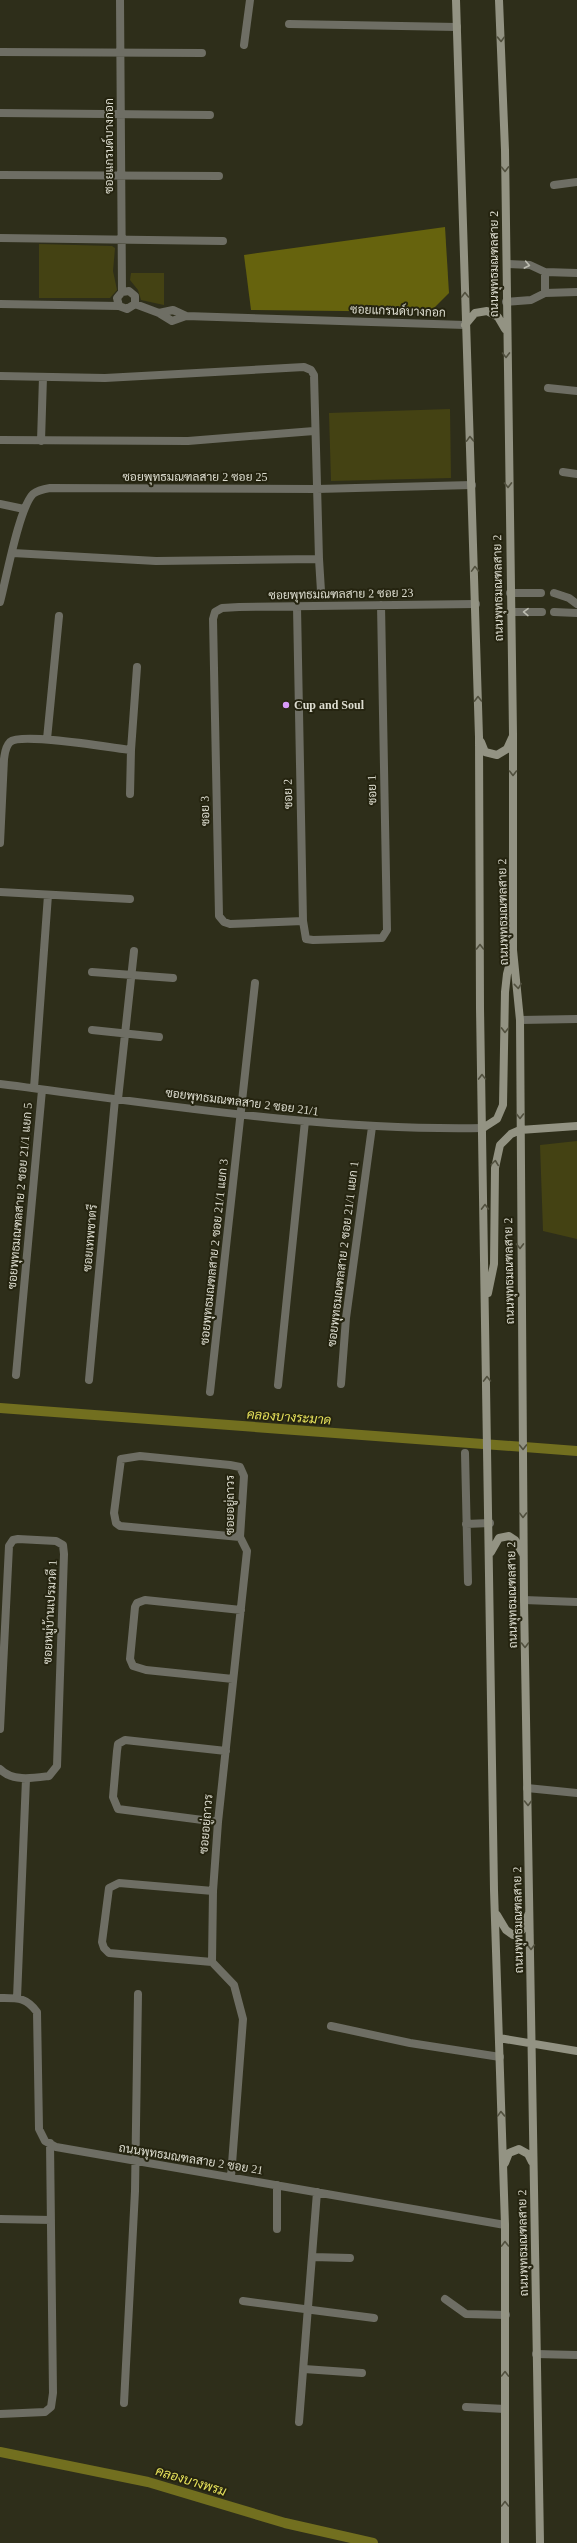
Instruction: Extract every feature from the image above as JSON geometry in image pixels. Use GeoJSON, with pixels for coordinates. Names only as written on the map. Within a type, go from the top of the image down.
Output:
{"type":"FeatureCollection","features":[{"type":"Feature","properties":{"kind":"main road","name":"ถนนพุทธมณฑลสาย 2"},"geometry":{"type":"LineString","coordinates":[[456,0],[479,738],[483,1128],[496,1913],[505,2226],[505,2543]]}},
{"type":"Feature","properties":{"kind":"main road","name":"ถนนพุทธมณฑลสาย 2"},"geometry":{"type":"LineString","coordinates":[[499,0],[505,150],[507,264],[506,332],[513,734],[513,950],[520,1020],[524,1600],[533,2044],[533,2163],[540,2543]]}},
{"type":"Feature","properties":{"kind":"main road"},"geometry":{"type":"LineString","coordinates":[[465,325],[475,313],[487,310],[498,317],[506,332]]}},
{"type":"Feature","properties":{"kind":"main road"},"geometry":{"type":"LineString","coordinates":[[479,738],[486,752],[497,754],[507,749],[513,734]]}},
{"type":"Feature","properties":{"kind":"main road"},"geometry":{"type":"LineString","coordinates":[[483,1128],[497,1119],[503,1105],[505,992],[507,974],[513,950]]}},
{"type":"Feature","properties":{"kind":"main road"},"geometry":{"type":"LineString","coordinates":[[486,1299],[493,1279],[496,1158],[503,1140],[520,1130],[577,1126]]}},
{"type":"Feature","properties":{"kind":"main road"},"geometry":{"type":"LineString","coordinates":[[491,1553],[499,1538],[509,1536],[515,1540],[524,1554]]}},
{"type":"Feature","properties":{"kind":"main road"},"geometry":{"type":"LineString","coordinates":[[496,1913],[506,1930],[513,1935],[522,1930],[530,1911]]}},
{"type":"Feature","properties":{"kind":"main road"},"geometry":{"type":"LineString","coordinates":[[499,2038],[577,2051]]}},
{"type":"Feature","properties":{"kind":"main road"},"geometry":{"type":"LineString","coordinates":[[504,2168],[506,2157],[513,2150],[524,2150],[533,2163]]}},
{"type":"Feature","properties":{"kind":"street","name":"ซอยแกรนด์บางกอก"},"geometry":{"type":"LineString","coordinates":[[120,0],[122,292],[117,298],[119,306],[127,309],[134,304],[159,313],[172,321],[186,316],[465,325]]}},
{"type":"Feature","properties":{"kind":"street"},"geometry":{"type":"LineString","coordinates":[[244,45],[250,0]]}},
{"type":"Feature","properties":{"kind":"street"},"geometry":{"type":"LineString","coordinates":[[289,24],[457,27]]}},
{"type":"Feature","properties":{"kind":"street"},"geometry":{"type":"LineString","coordinates":[[0,52],[202,53]]}},
{"type":"Feature","properties":{"kind":"street"},"geometry":{"type":"LineString","coordinates":[[0,113],[210,115]]}},
{"type":"Feature","properties":{"kind":"street"},"geometry":{"type":"LineString","coordinates":[[0,175],[219,176]]}},
{"type":"Feature","properties":{"kind":"street"},"geometry":{"type":"LineString","coordinates":[[554,185],[577,182]]}},
{"type":"Feature","properties":{"kind":"street"},"geometry":{"type":"LineString","coordinates":[[0,238],[223,241]]}},
{"type":"Feature","properties":{"kind":"street"},"geometry":{"type":"LineString","coordinates":[[507,264],[530,265],[545,272],[577,273]]}},
{"type":"Feature","properties":{"kind":"street"},"geometry":{"type":"LineString","coordinates":[[545,272],[545,293]]}},
{"type":"Feature","properties":{"kind":"street"},"geometry":{"type":"LineString","coordinates":[[122,292],[132,292],[135,296],[134,304]]}},
{"type":"Feature","properties":{"kind":"street"},"geometry":{"type":"LineString","coordinates":[[506,302],[531,300],[545,293],[577,292]]}},
{"type":"Feature","properties":{"kind":"street"},"geometry":{"type":"LineString","coordinates":[[0,304],[119,306]]}},
{"type":"Feature","properties":{"kind":"street","name":"ซอยแกรนด์บางกอก"},"geometry":{"type":"LineString","coordinates":[[159,313],[173,310],[186,316]]}},
{"type":"Feature","properties":{"kind":"street"},"geometry":{"type":"LineString","coordinates":[[0,376],[106,378],[304,366],[311,370],[314,376],[314,431],[321,591]]}},
{"type":"Feature","properties":{"kind":"street"},"geometry":{"type":"LineString","coordinates":[[41,441],[43,377]]}},
{"type":"Feature","properties":{"kind":"street"},"geometry":{"type":"LineString","coordinates":[[548,388],[577,391]]}},
{"type":"Feature","properties":{"kind":"street"},"geometry":{"type":"LineString","coordinates":[[0,440],[188,441],[314,431]]}},
{"type":"Feature","properties":{"kind":"street"},"geometry":{"type":"LineString","coordinates":[[563,472],[577,474]]}},
{"type":"Feature","properties":{"kind":"street","name":"ซอยพุทธมณฑลสาย 2 ซอย 25"},"geometry":{"type":"LineString","coordinates":[[0,602],[24,509],[32,495],[40,490],[50,488],[317,489],[472,485]]}},
{"type":"Feature","properties":{"kind":"street"},"geometry":{"type":"LineString","coordinates":[[0,504],[24,509]]}},
{"type":"Feature","properties":{"kind":"street"},"geometry":{"type":"LineString","coordinates":[[13,553],[156,561],[319,558]]}},
{"type":"Feature","properties":{"kind":"street"},"geometry":{"type":"LineString","coordinates":[[510,593],[541,593]]}},
{"type":"Feature","properties":{"kind":"street"},"geometry":{"type":"LineString","coordinates":[[554,593],[569,598],[577,604]]}},
{"type":"Feature","properties":{"kind":"street","name":"ซอยพุทธมณฑลสาย 2 ซอย 23"},"geometry":{"type":"LineString","coordinates":[[213,619],[215,612],[222,608],[476,604]]}},
{"type":"Feature","properties":{"kind":"street","name":"ซอย 1"},"geometry":{"type":"LineString","coordinates":[[347,939],[382,938],[387,930],[382,606]]}},
{"type":"Feature","properties":{"kind":"street","name":"ซอย 2"},"geometry":{"type":"LineString","coordinates":[[297,607],[304,936],[309,940],[347,939]]}},
{"type":"Feature","properties":{"kind":"street"},"geometry":{"type":"LineString","coordinates":[[510,612],[542,612]]}},
{"type":"Feature","properties":{"kind":"street"},"geometry":{"type":"LineString","coordinates":[[554,612],[577,613]]}},
{"type":"Feature","properties":{"kind":"street"},"geometry":{"type":"LineString","coordinates":[[47,739],[59,616]]}},
{"type":"Feature","properties":{"kind":"street","name":"ซอย 3"},"geometry":{"type":"LineString","coordinates":[[213,619],[219,916],[224,922],[230,924],[303,921]]}},
{"type":"Feature","properties":{"kind":"street"},"geometry":{"type":"LineString","coordinates":[[130,794],[137,667]]}},
{"type":"Feature","properties":{"kind":"street"},"geometry":{"type":"LineString","coordinates":[[0,842],[6,748],[10,742],[18,739],[47,739],[132,750]]}},
{"type":"Feature","properties":{"kind":"street"},"geometry":{"type":"LineString","coordinates":[[0,892],[130,899]]}},
{"type":"Feature","properties":{"kind":"street","name":"ซอยพุทธมณฑลสาย 2 ซอย 21/1 แยก 5"},"geometry":{"type":"LineString","coordinates":[[16,1376],[38,1089],[48,895]]}},
{"type":"Feature","properties":{"kind":"street","name":"ซอยเทพชาตรี"},"geometry":{"type":"LineString","coordinates":[[89,1380],[117,1099],[134,951]]}},
{"type":"Feature","properties":{"kind":"street"},"geometry":{"type":"LineString","coordinates":[[92,972],[173,978]]}},
{"type":"Feature","properties":{"kind":"street","name":"ซอยพุทธมณฑลสาย 2 ซอย 21/1 แยก 3"},"geometry":{"type":"LineString","coordinates":[[210,1392],[256,983]]}},
{"type":"Feature","properties":{"kind":"street"},"geometry":{"type":"LineString","coordinates":[[520,1020],[577,1019]]}},
{"type":"Feature","properties":{"kind":"street"},"geometry":{"type":"LineString","coordinates":[[92,1030],[159,1037]]}},
{"type":"Feature","properties":{"kind":"street","name":"ซอยพุทธมณฑลสาย 2 ซอย 21/1"},"geometry":{"type":"LineString","coordinates":[[0,1084],[241,1115],[305,1121],[372,1127],[483,1128]]}},
{"type":"Feature","properties":{"kind":"street"},"geometry":{"type":"LineString","coordinates":[[278,1385],[305,1121]]}},
{"type":"Feature","properties":{"kind":"street","name":"ซอยพุทธมณฑลสาย 2 ซอย 21/1 แยก 1"},"geometry":{"type":"LineString","coordinates":[[341,1384],[346,1318],[372,1127]]}},
{"type":"Feature","properties":{"kind":"street"},"geometry":{"type":"LineString","coordinates":[[465,1453],[468,1582]]}},
{"type":"Feature","properties":{"kind":"street","name":"ซอยอยู่ถาวร"},"geometry":{"type":"LineString","coordinates":[[212,1962],[213,1890],[218,1822],[247,1551],[240,1537],[244,1476],[240,1466],[140,1456],[125,1457],[119,1464],[114,1513],[116,1523],[120,1526],[240,1537]]}},
{"type":"Feature","properties":{"kind":"street"},"geometry":{"type":"LineString","coordinates":[[466,1524],[490,1523]]}},
{"type":"Feature","properties":{"kind":"street","name":"ซอยหมู่บ้านเปรมวดี 1"},"geometry":{"type":"LineString","coordinates":[[0,1730],[9,1546],[13,1540],[18,1539],[56,1541],[63,1545],[64,1554],[56,1766],[49,1776],[26,1779],[6,1774],[0,1769]]}},
{"type":"Feature","properties":{"kind":"street"},"geometry":{"type":"LineString","coordinates":[[233,1679],[137,1669],[130,1659],[133,1629],[136,1607],[141,1600],[241,1610]]}},
{"type":"Feature","properties":{"kind":"street"},"geometry":{"type":"LineString","coordinates":[[524,1600],[577,1602]]}},
{"type":"Feature","properties":{"kind":"street"},"geometry":{"type":"LineString","coordinates":[[218,1822],[118,1809],[113,1797],[117,1751],[118,1744],[125,1740],[226,1751]]}},
{"type":"Feature","properties":{"kind":"street"},"geometry":{"type":"LineString","coordinates":[[17,1998],[26,1779]]}},
{"type":"Feature","properties":{"kind":"street"},"geometry":{"type":"LineString","coordinates":[[527,1788],[577,1793]]}},
{"type":"Feature","properties":{"kind":"street"},"geometry":{"type":"LineString","coordinates":[[213,1890],[119,1883],[109,1888],[102,1942],[104,1948],[109,1953],[212,1962],[234,1985],[243,2019],[231,2177]]}},
{"type":"Feature","properties":{"kind":"street"},"geometry":{"type":"LineString","coordinates":[[124,2403],[135,2191],[134,2161],[138,1994]]}},
{"type":"Feature","properties":{"kind":"street"},"geometry":{"type":"LineString","coordinates":[[0,1998],[17,1998],[30,2002],[37,2012],[39,2129],[45,2140],[50,2143],[53,2393],[51,2407],[45,2412],[0,2414]]}},
{"type":"Feature","properties":{"kind":"street"},"geometry":{"type":"LineString","coordinates":[[331,2026],[410,2042],[500,2057]]}},
{"type":"Feature","properties":{"kind":"street","name":"ถนนพุทธมณฑลสาย 2 ซอย 21"},"geometry":{"type":"LineString","coordinates":[[50,2143],[76,2152],[231,2177],[505,2226]]}},
{"type":"Feature","properties":{"kind":"street"},"geometry":{"type":"LineString","coordinates":[[277,2185],[277,2229]]}},
{"type":"Feature","properties":{"kind":"street"},"geometry":{"type":"LineString","coordinates":[[299,2422],[309,2310],[317,2192]]}},
{"type":"Feature","properties":{"kind":"street"},"geometry":{"type":"LineString","coordinates":[[0,2219],[51,2220]]}},
{"type":"Feature","properties":{"kind":"street"},"geometry":{"type":"LineString","coordinates":[[313,2257],[350,2258]]}},
{"type":"Feature","properties":{"kind":"street"},"geometry":{"type":"LineString","coordinates":[[445,2299],[466,2314],[506,2315]]}},
{"type":"Feature","properties":{"kind":"street"},"geometry":{"type":"LineString","coordinates":[[243,2302],[374,2318]]}},
{"type":"Feature","properties":{"kind":"street"},"geometry":{"type":"LineString","coordinates":[[536,2354],[577,2355]]}},
{"type":"Feature","properties":{"kind":"street"},"geometry":{"type":"LineString","coordinates":[[304,2369],[362,2373]]}},
{"type":"Feature","properties":{"kind":"street"},"geometry":{"type":"LineString","coordinates":[[466,2407],[505,2408]]}},
{"type":"Feature","properties":{"kind":"shaded area"},"geometry":{"type":"Polygon","coordinates":[[[445,227],[449,293],[430,312],[251,310],[244,255],[445,227]]]}},
{"type":"Feature","properties":{"kind":"shaded area"},"geometry":{"type":"Polygon","coordinates":[[[39,244],[112,246],[115,248],[113,271],[117,290],[110,298],[39,298],[39,244]]]}},
{"type":"Feature","properties":{"kind":"shaded area"},"geometry":{"type":"Polygon","coordinates":[[[131,273],[164,273],[164,305],[141,300],[138,290],[130,280],[131,273]]]}},
{"type":"Feature","properties":{"kind":"shaded area"},"geometry":{"type":"Polygon","coordinates":[[[450,409],[451,478],[331,481],[329,413],[450,409]]]}},
{"type":"Feature","properties":{"kind":"shaded area"},"geometry":{"type":"Polygon","coordinates":[[[577,1141],[577,1239],[543,1231],[540,1145],[577,1141]]]}},
{"type":"Feature","properties":{"kind":"waterway","name":"คลองบางระมาด"},"geometry":{"type":"LineString","coordinates":[[0,1408],[577,1451]]}},
{"type":"Feature","properties":{"kind":"waterway","name":"คลองบางพรม"},"geometry":{"type":"LineString","coordinates":[[0,2452],[148,2482],[285,2523],[373,2543]]}},
{"type":"Feature","properties":{"kind":"place","name":"Cup and Soul"},"geometry":{"type":"Point","coordinates":[286,705]}}]}
